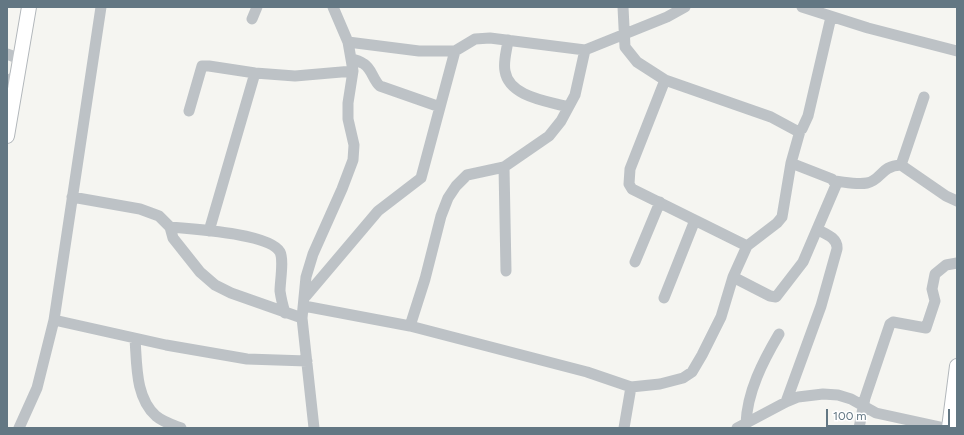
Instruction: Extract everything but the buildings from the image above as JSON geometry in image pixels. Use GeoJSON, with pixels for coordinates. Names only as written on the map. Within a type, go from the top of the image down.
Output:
{"type":"FeatureCollection","features":[{"type":"Feature","properties":{"kind":"main road"},"geometry":{"type":"LineString","coordinates":[[7,136],[14,57],[29,7]]}},
{"type":"Feature","properties":{"kind":"main road"},"geometry":{"type":"LineString","coordinates":[[949,428],[957,366]]}},
{"type":"Feature","properties":{"kind":"street"},"geometry":{"type":"LineString","coordinates":[[19,428],[37,388],[54,320],[101,7]]}},
{"type":"Feature","properties":{"kind":"street"},"geometry":{"type":"LineString","coordinates":[[252,19],[257,7]]}},
{"type":"Feature","properties":{"kind":"street"},"geometry":{"type":"LineString","coordinates":[[314,428],[302,318],[305,301],[306,277],[310,262],[353,160],[354,145],[348,114],[353,71],[352,59],[348,42],[333,7]]}},
{"type":"Feature","properties":{"kind":"street"},"geometry":{"type":"LineString","coordinates":[[623,7],[623,34],[625,47],[631,56],[665,80],[771,117],[794,130],[800,131]]}},
{"type":"Feature","properties":{"kind":"street"},"geometry":{"type":"LineString","coordinates":[[348,42],[419,51],[455,50],[475,39],[490,38],[586,50],[667,17],[685,7]]}},
{"type":"Feature","properties":{"kind":"street"},"geometry":{"type":"LineString","coordinates":[[802,7],[831,17],[957,51]]}},
{"type":"Feature","properties":{"kind":"street"},"geometry":{"type":"LineString","coordinates":[[305,301],[410,326],[587,372],[631,387],[660,384],[683,378],[692,372],[721,317],[732,277],[747,246],[777,223],[782,217],[791,163],[800,131],[808,116],[831,17]]}},
{"type":"Feature","properties":{"kind":"street"},"geometry":{"type":"LineString","coordinates":[[508,40],[504,67],[505,73],[511,84],[517,90],[528,95],[568,107]]}},
{"type":"Feature","properties":{"kind":"street"},"geometry":{"type":"LineString","coordinates":[[305,301],[378,211],[421,178],[455,50]]}},
{"type":"Feature","properties":{"kind":"street"},"geometry":{"type":"LineString","coordinates":[[410,326],[425,279],[441,216],[448,198],[456,186],[467,175],[504,167],[549,136],[561,121],[575,95],[586,50]]}},
{"type":"Feature","properties":{"kind":"street"},"geometry":{"type":"LineString","coordinates":[[352,59],[365,64],[369,68],[375,82],[380,86],[440,107]]}},
{"type":"Feature","properties":{"kind":"street"},"geometry":{"type":"LineString","coordinates":[[189,111],[202,66],[255,74],[295,76],[353,71]]}},
{"type":"Feature","properties":{"kind":"street"},"geometry":{"type":"LineString","coordinates":[[209,231],[255,74]]}},
{"type":"Feature","properties":{"kind":"street"},"geometry":{"type":"LineString","coordinates":[[665,80],[628,178],[629,184],[632,189],[747,246]]}},
{"type":"Feature","properties":{"kind":"street"},"geometry":{"type":"LineString","coordinates":[[902,165],[924,97]]}},
{"type":"Feature","properties":{"kind":"street"},"geometry":{"type":"LineString","coordinates":[[791,163],[835,181],[865,184],[872,181],[889,166],[902,165],[923,178],[946,196],[957,201]]}},
{"type":"Feature","properties":{"kind":"street"},"geometry":{"type":"LineString","coordinates":[[504,167],[506,270]]}},
{"type":"Feature","properties":{"kind":"street"},"geometry":{"type":"LineString","coordinates":[[732,277],[770,296],[776,297],[800,267],[818,230],[836,185],[835,181]]}},
{"type":"Feature","properties":{"kind":"street"},"geometry":{"type":"LineString","coordinates":[[72,197],[140,209],[159,216],[170,227],[173,238],[200,272],[214,285],[231,293],[302,318]]}},
{"type":"Feature","properties":{"kind":"street"},"geometry":{"type":"LineString","coordinates":[[635,262],[660,202]]}},
{"type":"Feature","properties":{"kind":"street"},"geometry":{"type":"LineString","coordinates":[[664,298],[696,220]]}},
{"type":"Feature","properties":{"kind":"street"},"geometry":{"type":"LineString","coordinates":[[170,227],[230,232],[265,242],[276,247],[281,256],[280,292],[285,312]]}},
{"type":"Feature","properties":{"kind":"street"},"geometry":{"type":"LineString","coordinates":[[786,402],[821,306],[838,245],[835,239],[818,230]]}},
{"type":"Feature","properties":{"kind":"street"},"geometry":{"type":"LineString","coordinates":[[859,428],[863,406],[890,324],[894,322],[923,328],[927,327],[935,301],[932,289],[935,274],[946,265],[957,263]]}},
{"type":"Feature","properties":{"kind":"street"},"geometry":{"type":"LineString","coordinates":[[54,320],[135,339],[247,359],[307,361]]}},
{"type":"Feature","properties":{"kind":"street"},"geometry":{"type":"LineString","coordinates":[[742,426],[760,369],[778,334]]}},
{"type":"Feature","properties":{"kind":"street"},"geometry":{"type":"LineString","coordinates":[[135,339],[139,385],[147,404],[156,416],[181,428]]}},
{"type":"Feature","properties":{"kind":"street"},"geometry":{"type":"LineString","coordinates":[[624,428],[631,387]]}},
{"type":"Feature","properties":{"kind":"street"},"geometry":{"type":"LineString","coordinates":[[742,426],[786,402],[806,396],[831,394],[851,399],[876,413],[945,428]]}}]}
